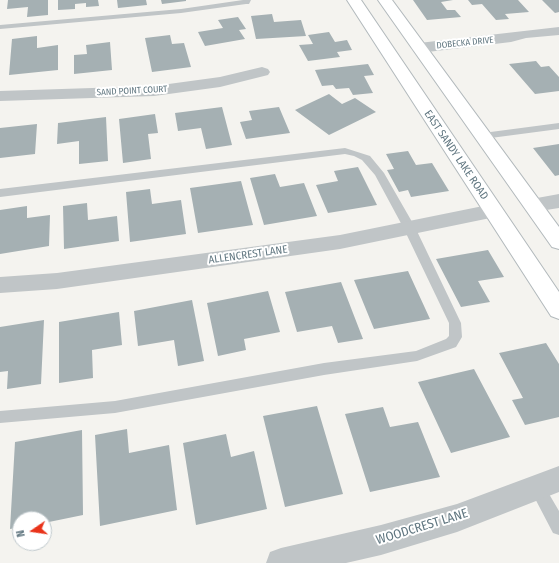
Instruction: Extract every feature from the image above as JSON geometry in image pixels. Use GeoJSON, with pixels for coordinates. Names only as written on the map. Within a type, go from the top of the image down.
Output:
{"type":"FeatureCollection","features":[{"type":"Feature","properties":{"kind":"main road","name":"EAST SANDY LAKE ROAD"},"geometry":{"type":"LineString","coordinates":[[354,0],[559,310]]}},
{"type":"Feature","properties":{"kind":"main road"},"geometry":{"type":"LineString","coordinates":[[385,0],[559,242]]}},
{"type":"Feature","properties":{"kind":"street","name":"DOBECKA DRIVE"},"geometry":{"type":"LineString","coordinates":[[419,48],[559,31]]}},
{"type":"Feature","properties":{"kind":"street","name":"DOBECKA DRIVE"},"geometry":{"type":"LineString","coordinates":[[511,38],[531,42],[559,40]]}},
{"type":"Feature","properties":{"kind":"street","name":"SAND POINT COURT"},"geometry":{"type":"LineString","coordinates":[[0,96],[154,91],[220,82],[262,72]]}},
{"type":"Feature","properties":{"kind":"street"},"geometry":{"type":"LineString","coordinates":[[533,205],[559,201]]}},
{"type":"Feature","properties":{"kind":"street","name":"ALLENCREST LANE"},"geometry":{"type":"LineString","coordinates":[[0,285],[57,281],[340,242],[493,212]]}},
{"type":"Feature","properties":{"kind":"street","name":"WOODCREST LANE"},"geometry":{"type":"LineString","coordinates":[[281,563],[381,540],[449,520],[548,483]]}},
{"type":"Feature","properties":{"kind":"lane"},"geometry":{"type":"LineString","coordinates":[[0,27],[181,11],[246,2],[247,0]]}},
{"type":"Feature","properties":{"kind":"lane"},"geometry":{"type":"LineString","coordinates":[[483,136],[559,126]]}},
{"type":"Feature","properties":{"kind":"lane"},"geometry":{"type":"LineString","coordinates":[[0,193],[345,151],[357,154],[366,158],[379,173],[409,228],[455,323],[456,337],[451,343],[417,356],[324,368],[115,407],[0,417]]}},
{"type":"Feature","properties":{"kind":"lane"},"geometry":{"type":"LineString","coordinates":[[548,483],[559,527]]}},
{"type":"Feature","properties":{"kind":"building"},"geometry":{"type":"Polygon","coordinates":[[[8,0],[48,0],[48,15],[27,17],[28,7],[7,9],[8,0]]]}},
{"type":"Feature","properties":{"kind":"building"},"geometry":{"type":"Polygon","coordinates":[[[58,0],[98,0],[99,6],[86,7],[86,3],[75,4],[75,9],[58,10],[58,0]]]}},
{"type":"Feature","properties":{"kind":"building"},"geometry":{"type":"Polygon","coordinates":[[[117,0],[146,0],[147,5],[118,8],[117,0]]]}},
{"type":"Feature","properties":{"kind":"building"},"geometry":{"type":"Polygon","coordinates":[[[161,0],[186,0],[186,1],[162,4],[161,0]]]}},
{"type":"Feature","properties":{"kind":"building"},"geometry":{"type":"Polygon","coordinates":[[[413,0],[453,0],[441,2],[447,10],[455,10],[461,17],[427,20],[413,0]]]}},
{"type":"Feature","properties":{"kind":"building"},"geometry":{"type":"Polygon","coordinates":[[[468,0],[518,0],[529,12],[505,14],[509,19],[496,20],[482,4],[472,5],[468,0]]]}},
{"type":"Feature","properties":{"kind":"building"},"geometry":{"type":"Polygon","coordinates":[[[542,0],[559,0],[559,12],[555,13],[542,0]]]}},
{"type":"Feature","properties":{"kind":"building"},"geometry":{"type":"Polygon","coordinates":[[[272,14],[274,22],[301,20],[306,36],[256,39],[251,16],[272,14]]]}},
{"type":"Feature","properties":{"kind":"building"},"geometry":{"type":"Polygon","coordinates":[[[238,17],[246,29],[239,30],[245,39],[205,46],[198,32],[223,28],[218,20],[238,17]]]}},
{"type":"Feature","properties":{"kind":"building"},"geometry":{"type":"Polygon","coordinates":[[[329,32],[335,42],[347,40],[352,50],[337,52],[340,57],[308,61],[299,45],[313,44],[308,35],[329,32]]]}},
{"type":"Feature","properties":{"kind":"building"},"geometry":{"type":"Polygon","coordinates":[[[170,35],[172,44],[184,43],[191,67],[152,72],[145,38],[170,35]]]}},
{"type":"Feature","properties":{"kind":"building"},"geometry":{"type":"Polygon","coordinates":[[[37,36],[37,48],[58,45],[58,70],[9,75],[12,39],[37,36]]]}},
{"type":"Feature","properties":{"kind":"building"},"geometry":{"type":"Polygon","coordinates":[[[110,42],[112,70],[74,74],[74,55],[87,54],[86,45],[110,42]]]}},
{"type":"Feature","properties":{"kind":"building"},"geometry":{"type":"Polygon","coordinates":[[[536,61],[541,67],[549,66],[559,77],[559,91],[535,94],[509,64],[536,61]]]}},
{"type":"Feature","properties":{"kind":"building"},"geometry":{"type":"Polygon","coordinates":[[[368,64],[374,75],[364,76],[373,93],[353,95],[349,88],[336,89],[333,85],[322,86],[315,70],[368,64]]]}},
{"type":"Feature","properties":{"kind":"building"},"geometry":{"type":"Polygon","coordinates":[[[329,94],[342,104],[355,98],[376,112],[329,135],[295,110],[329,94]]]}},
{"type":"Feature","properties":{"kind":"building"},"geometry":{"type":"Polygon","coordinates":[[[222,107],[232,145],[206,149],[201,128],[178,131],[175,113],[222,107]]]}},
{"type":"Feature","properties":{"kind":"building"},"geometry":{"type":"Polygon","coordinates":[[[279,107],[290,133],[246,139],[240,122],[252,120],[249,111],[279,107]]]}},
{"type":"Feature","properties":{"kind":"building"},"geometry":{"type":"Polygon","coordinates":[[[155,114],[158,133],[148,134],[151,159],[123,163],[119,119],[155,114]]]}},
{"type":"Feature","properties":{"kind":"building"},"geometry":{"type":"Polygon","coordinates":[[[106,117],[108,161],[79,164],[79,141],[57,144],[58,123],[106,117]]]}},
{"type":"Feature","properties":{"kind":"building"},"geometry":{"type":"Polygon","coordinates":[[[37,124],[35,154],[0,158],[0,128],[37,124]]]}},
{"type":"Feature","properties":{"kind":"building"},"geometry":{"type":"Polygon","coordinates":[[[559,144],[559,175],[555,176],[533,148],[559,144]]]}},
{"type":"Feature","properties":{"kind":"building"},"geometry":{"type":"Polygon","coordinates":[[[408,151],[416,165],[432,163],[449,191],[411,197],[408,190],[399,192],[387,170],[394,169],[386,154],[408,151]]]}},
{"type":"Feature","properties":{"kind":"building"},"geometry":{"type":"Polygon","coordinates":[[[358,167],[377,205],[328,213],[316,185],[338,181],[334,171],[358,167]]]}},
{"type":"Feature","properties":{"kind":"building"},"geometry":{"type":"Polygon","coordinates":[[[275,174],[280,187],[304,183],[317,216],[264,225],[250,178],[275,174]]]}},
{"type":"Feature","properties":{"kind":"building"},"geometry":{"type":"Polygon","coordinates":[[[241,181],[253,225],[198,233],[190,188],[241,181]]]}},
{"type":"Feature","properties":{"kind":"building"},"geometry":{"type":"Polygon","coordinates":[[[150,189],[152,204],[181,200],[186,234],[130,242],[126,192],[150,189]]]}},
{"type":"Feature","properties":{"kind":"building"},"geometry":{"type":"Polygon","coordinates":[[[87,203],[88,220],[117,216],[119,241],[64,249],[63,206],[87,203]]]}},
{"type":"Feature","properties":{"kind":"building"},"geometry":{"type":"Polygon","coordinates":[[[27,206],[27,218],[50,215],[49,246],[0,254],[0,210],[27,206]]]}},
{"type":"Feature","properties":{"kind":"building"},"geometry":{"type":"Polygon","coordinates":[[[488,250],[504,277],[478,281],[490,302],[461,307],[436,259],[488,250]]]}},
{"type":"Feature","properties":{"kind":"building"},"geometry":{"type":"Polygon","coordinates":[[[408,271],[430,319],[374,329],[354,280],[408,271]]]}},
{"type":"Feature","properties":{"kind":"building"},"geometry":{"type":"Polygon","coordinates":[[[341,282],[363,339],[338,343],[332,326],[297,332],[285,292],[341,282]]]}},
{"type":"Feature","properties":{"kind":"building"},"geometry":{"type":"Polygon","coordinates":[[[268,291],[280,332],[244,339],[246,350],[218,356],[207,303],[268,291]]]}},
{"type":"Feature","properties":{"kind":"building"},"geometry":{"type":"Polygon","coordinates":[[[192,300],[204,361],[178,366],[174,340],[138,346],[134,311],[192,300]]]}},
{"type":"Feature","properties":{"kind":"building"},"geometry":{"type":"Polygon","coordinates":[[[119,312],[122,345],[92,350],[93,378],[59,383],[59,322],[119,312]]]}},
{"type":"Feature","properties":{"kind":"building"},"geometry":{"type":"Polygon","coordinates":[[[44,320],[41,384],[7,389],[8,371],[0,372],[0,327],[44,320]]]}},
{"type":"Feature","properties":{"kind":"building"},"geometry":{"type":"Polygon","coordinates":[[[546,343],[559,364],[559,417],[525,425],[512,400],[523,398],[499,353],[546,343]]]}},
{"type":"Feature","properties":{"kind":"building"},"geometry":{"type":"Polygon","coordinates":[[[474,369],[510,437],[451,453],[418,382],[474,369]]]}},
{"type":"Feature","properties":{"kind":"building"},"geometry":{"type":"Polygon","coordinates":[[[317,406],[343,494],[285,507],[263,416],[317,406]]]}},
{"type":"Feature","properties":{"kind":"building"},"geometry":{"type":"Polygon","coordinates":[[[383,407],[390,427],[418,422],[440,477],[370,492],[345,414],[383,407]]]}},
{"type":"Feature","properties":{"kind":"building"},"geometry":{"type":"Polygon","coordinates":[[[127,429],[129,453],[169,445],[177,510],[100,526],[95,435],[127,429]]]}},
{"type":"Feature","properties":{"kind":"building"},"geometry":{"type":"Polygon","coordinates":[[[82,430],[83,515],[52,521],[52,511],[12,511],[12,529],[10,529],[15,442],[82,430]]]}},
{"type":"Feature","properties":{"kind":"building"},"geometry":{"type":"Polygon","coordinates":[[[226,434],[231,457],[254,451],[267,509],[196,525],[183,443],[226,434]]]}}]}
